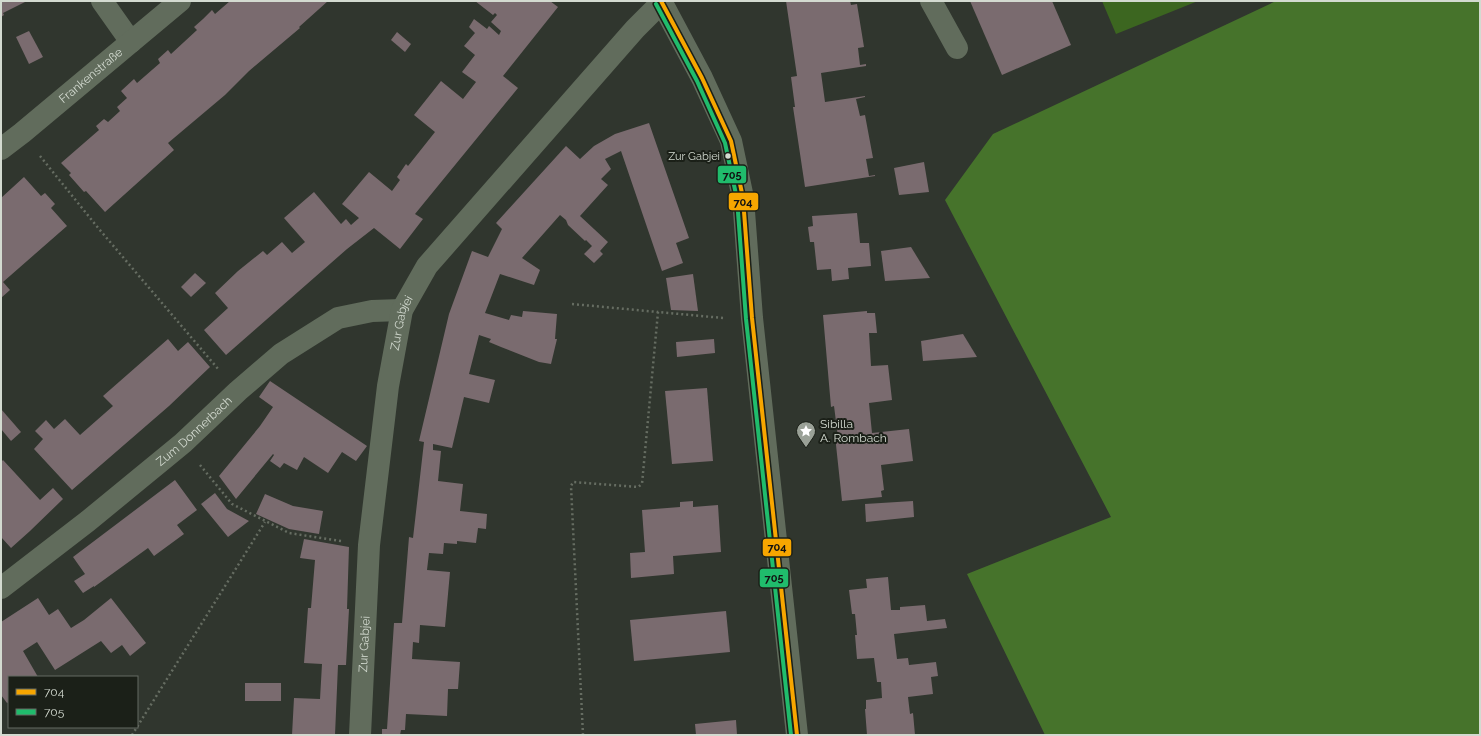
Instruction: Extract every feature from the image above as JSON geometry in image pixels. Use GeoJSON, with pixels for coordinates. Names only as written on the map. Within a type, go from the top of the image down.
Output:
{"type":"FeatureCollection","features":[{"type":"Feature","properties":{"kind":"street"},"geometry":{"type":"LineString","coordinates":[[102,1],[131,42]]}},
{"type":"Feature","properties":{"kind":"street","name":"Frankenstraße"},"geometry":{"type":"LineString","coordinates":[[1,149],[180,1]]}},
{"type":"Feature","properties":{"kind":"street"},"geometry":{"type":"LineString","coordinates":[[662,1],[702,78],[730,141],[743,198],[752,318],[797,735]]}},
{"type":"Feature","properties":{"kind":"street","name":"Zur Gabjei"},"geometry":{"type":"LineString","coordinates":[[360,735],[369,545],[388,386],[402,310],[427,266],[635,29],[662,1]]}},
{"type":"Feature","properties":{"kind":"street"},"geometry":{"type":"LineString","coordinates":[[931,1],[957,48]]}},
{"type":"Feature","properties":{"kind":"street","name":"Zum Donnerbach"},"geometry":{"type":"LineString","coordinates":[[1,588],[88,521],[182,443],[280,354],[338,318],[372,311],[402,310]]}},
{"type":"Feature","properties":{"kind":"path"},"geometry":{"type":"LineString","coordinates":[[22,133],[99,229],[238,391]]}},
{"type":"Feature","properties":{"kind":"path"},"geometry":{"type":"LineString","coordinates":[[572,304],[722,318],[752,318]]}},
{"type":"Feature","properties":{"kind":"path"},"geometry":{"type":"LineString","coordinates":[[583,735],[571,486],[573,482],[638,487],[642,484],[658,312]]}},
{"type":"Feature","properties":{"kind":"path"},"geometry":{"type":"LineString","coordinates":[[182,443],[232,504],[265,522],[289,533],[369,545]]}},
{"type":"Feature","properties":{"kind":"path"},"geometry":{"type":"LineString","coordinates":[[138,725],[265,522]]}},
{"type":"Feature","properties":{"kind":"green space"},"geometry":{"type":"Polygon","coordinates":[[[1102,1],[1198,1],[1116,34],[1102,1]]]}},
{"type":"Feature","properties":{"kind":"green space"},"geometry":{"type":"Polygon","coordinates":[[[1276,1],[1480,1],[1480,735],[1045,735],[967,574],[1111,517],[945,200],[993,134],[1276,1]]]}},
{"type":"Feature","properties":{"kind":"building"},"geometry":{"type":"Polygon","coordinates":[[[1,1],[27,1],[3,13],[4,15],[1,17],[1,1]]]}},
{"type":"Feature","properties":{"kind":"building"},"geometry":{"type":"Polygon","coordinates":[[[230,1],[328,1],[299,27],[300,28],[249,71],[225,95],[168,143],[174,150],[105,212],[86,191],[84,192],[69,175],[71,173],[61,163],[99,130],[96,126],[104,119],[108,122],[120,111],[117,107],[127,98],[121,91],[134,79],[137,83],[160,63],[158,59],[168,50],[171,54],[197,30],[194,27],[212,10],[215,14],[230,1]]]}},
{"type":"Feature","properties":{"kind":"building"},"geometry":{"type":"Polygon","coordinates":[[[475,1],[550,1],[558,7],[503,76],[518,88],[415,214],[423,219],[400,249],[374,228],[347,249],[226,355],[204,330],[228,308],[215,293],[238,271],[263,251],[267,255],[282,242],[292,253],[305,242],[284,218],[314,192],[341,224],[346,219],[351,225],[359,218],[342,204],[369,172],[392,191],[400,180],[397,177],[406,164],[408,166],[435,132],[414,115],[441,81],[463,99],[476,82],[462,72],[475,55],[464,46],[475,33],[469,27],[474,19],[487,29],[489,26],[499,35],[501,31],[491,22],[497,15],[495,13],[493,15],[475,1]]]}},
{"type":"Feature","properties":{"kind":"building"},"geometry":{"type":"Polygon","coordinates":[[[786,1],[850,1],[851,5],[857,4],[864,47],[858,48],[860,65],[866,64],[866,66],[821,73],[825,102],[865,96],[856,99],[860,116],[865,115],[873,158],[866,159],[869,176],[875,176],[805,187],[793,107],[795,107],[791,77],[797,76],[786,1]]]}},
{"type":"Feature","properties":{"kind":"building"},"geometry":{"type":"Polygon","coordinates":[[[970,1],[1052,1],[1071,45],[1002,75],[970,1]]]}},
{"type":"Feature","properties":{"kind":"building"},"geometry":{"type":"Polygon","coordinates":[[[29,31],[43,57],[29,64],[16,37],[29,31]]]}},
{"type":"Feature","properties":{"kind":"building"},"geometry":{"type":"Polygon","coordinates":[[[397,32],[411,44],[405,52],[391,40],[397,32]]]}},
{"type":"Feature","properties":{"kind":"building"},"geometry":{"type":"Polygon","coordinates":[[[649,123],[689,238],[676,243],[683,263],[662,271],[621,151],[605,159],[611,169],[601,179],[608,185],[580,216],[608,242],[600,251],[603,254],[594,263],[584,254],[592,246],[568,225],[566,220],[560,215],[522,258],[540,270],[534,285],[500,274],[485,313],[509,320],[511,315],[522,317],[523,311],[557,314],[555,339],[557,339],[551,364],[539,362],[501,347],[489,342],[491,339],[479,335],[469,374],[495,380],[489,403],[464,397],[452,448],[433,444],[433,450],[441,451],[438,481],[463,484],[460,511],[487,514],[486,529],[478,528],[476,543],[457,541],[457,544],[444,543],[443,554],[429,553],[427,570],[450,572],[445,627],[420,625],[419,643],[413,642],[412,659],[460,662],[458,689],[448,689],[447,716],[406,714],[405,730],[401,730],[400,735],[382,735],[382,729],[387,729],[394,623],[402,623],[409,537],[413,538],[424,442],[419,441],[449,314],[472,251],[488,257],[502,229],[496,223],[566,146],[580,159],[594,146],[615,134],[649,123]]]}},
{"type":"Feature","properties":{"kind":"building"},"geometry":{"type":"Polygon","coordinates":[[[924,162],[929,192],[899,195],[894,168],[924,162]]]}},
{"type":"Feature","properties":{"kind":"building"},"geometry":{"type":"Polygon","coordinates":[[[24,177],[41,196],[45,193],[55,204],[51,208],[67,226],[3,282],[10,290],[1,298],[1,198],[24,177]]]}},
{"type":"Feature","properties":{"kind":"building"},"geometry":{"type":"Polygon","coordinates":[[[857,213],[860,243],[869,243],[871,266],[848,268],[849,279],[832,281],[831,269],[817,270],[814,242],[810,242],[808,227],[813,226],[812,216],[857,213]]]}},
{"type":"Feature","properties":{"kind":"building"},"geometry":{"type":"Polygon","coordinates":[[[911,247],[930,278],[885,281],[881,251],[911,247]]]}},
{"type":"Feature","properties":{"kind":"building"},"geometry":{"type":"Polygon","coordinates":[[[195,273],[206,283],[191,297],[181,287],[195,273]]]}},
{"type":"Feature","properties":{"kind":"building"},"geometry":{"type":"Polygon","coordinates":[[[693,274],[698,311],[671,310],[666,278],[693,274]]]}},
{"type":"Feature","properties":{"kind":"building"},"geometry":{"type":"Polygon","coordinates":[[[867,311],[867,313],[875,313],[877,333],[869,333],[871,366],[888,365],[892,400],[869,403],[872,433],[909,429],[913,461],[881,465],[884,490],[881,491],[882,497],[842,501],[836,445],[836,437],[838,437],[834,406],[831,407],[823,315],[867,311]]]}},
{"type":"Feature","properties":{"kind":"building"},"geometry":{"type":"Polygon","coordinates":[[[963,334],[977,357],[923,361],[921,341],[963,334]]]}},
{"type":"Feature","properties":{"kind":"building"},"geometry":{"type":"Polygon","coordinates":[[[168,339],[178,351],[188,342],[210,367],[169,406],[72,490],[34,449],[43,439],[35,431],[46,420],[54,429],[65,419],[80,435],[113,406],[103,396],[168,339]]]}},
{"type":"Feature","properties":{"kind":"building"},"geometry":{"type":"Polygon","coordinates":[[[714,339],[715,353],[677,357],[676,342],[714,339]]]}},
{"type":"Feature","properties":{"kind":"building"},"geometry":{"type":"Polygon","coordinates":[[[270,381],[367,446],[356,461],[342,452],[328,473],[304,457],[297,470],[284,463],[280,468],[270,461],[274,455],[273,454],[236,499],[219,476],[260,426],[273,407],[259,397],[270,381]]]}},
{"type":"Feature","properties":{"kind":"building"},"geometry":{"type":"Polygon","coordinates":[[[707,388],[713,461],[672,464],[665,391],[707,388]]]}},
{"type":"Feature","properties":{"kind":"building"},"geometry":{"type":"Polygon","coordinates":[[[1,409],[21,432],[11,441],[1,429],[1,409]]]}},
{"type":"Feature","properties":{"kind":"building"},"geometry":{"type":"Polygon","coordinates":[[[3,460],[40,500],[53,488],[63,499],[11,548],[1,537],[1,462],[3,460]]]}},
{"type":"Feature","properties":{"kind":"building"},"geometry":{"type":"Polygon","coordinates":[[[175,480],[197,510],[177,525],[184,534],[154,556],[148,548],[94,587],[83,593],[74,581],[85,574],[73,557],[175,480]]]}},
{"type":"Feature","properties":{"kind":"building"},"geometry":{"type":"Polygon","coordinates":[[[215,493],[227,509],[249,521],[228,537],[201,504],[215,493]]]}},
{"type":"Feature","properties":{"kind":"building"},"geometry":{"type":"Polygon","coordinates":[[[265,494],[293,506],[323,511],[319,534],[289,529],[256,514],[265,494]]]}},
{"type":"Feature","properties":{"kind":"building"},"geometry":{"type":"Polygon","coordinates":[[[693,501],[693,507],[718,505],[721,552],[673,556],[674,574],[631,578],[630,553],[645,552],[642,510],[680,507],[680,502],[693,501]]]}},
{"type":"Feature","properties":{"kind":"building"},"geometry":{"type":"Polygon","coordinates":[[[913,501],[914,517],[866,522],[865,504],[913,501]]]}},
{"type":"Feature","properties":{"kind":"building"},"geometry":{"type":"Polygon","coordinates":[[[304,539],[349,547],[347,609],[349,609],[346,665],[338,665],[335,735],[292,735],[294,698],[320,699],[322,664],[304,663],[308,608],[311,608],[315,560],[300,558],[304,539]]]}},
{"type":"Feature","properties":{"kind":"building"},"geometry":{"type":"Polygon","coordinates":[[[888,577],[891,610],[900,610],[900,607],[925,605],[927,621],[945,619],[947,628],[894,634],[897,659],[908,658],[909,665],[936,662],[938,676],[931,677],[933,694],[908,697],[910,714],[913,713],[915,735],[867,735],[865,709],[866,700],[882,698],[881,682],[877,682],[874,658],[857,659],[855,614],[852,614],[849,590],[867,588],[866,579],[888,577]]]}},
{"type":"Feature","properties":{"kind":"building"},"geometry":{"type":"Polygon","coordinates":[[[38,598],[49,615],[58,609],[71,628],[84,620],[111,598],[146,643],[130,656],[122,645],[111,653],[101,641],[55,670],[37,642],[23,651],[37,676],[8,676],[7,703],[1,695],[1,622],[38,598]]]}},
{"type":"Feature","properties":{"kind":"building"},"geometry":{"type":"Polygon","coordinates":[[[726,611],[730,652],[634,661],[630,620],[726,611]]]}},
{"type":"Feature","properties":{"kind":"building"},"geometry":{"type":"Polygon","coordinates":[[[245,683],[281,683],[281,701],[245,701],[245,683]]]}},
{"type":"Feature","properties":{"kind":"building"},"geometry":{"type":"Polygon","coordinates":[[[736,720],[737,735],[696,735],[695,724],[736,720]]]}},
{"type":"Feature","properties":{"kind":"transit line","name":"704"},"geometry":{"type":"LineString","coordinates":[[661,1],[702,78],[731,141],[743,198],[752,318],[797,735]]}},
{"type":"Feature","properties":{"kind":"transit line","name":"705"},"geometry":{"type":"LineString","coordinates":[[656,4],[697,81],[725,143],[737,199],[746,319],[791,735]]}},
{"type":"Feature","properties":{"kind":"place","name":"Zur Gabjei"},"geometry":{"type":"Point","coordinates":[728,156]}},
{"type":"Feature","properties":{"kind":"place","name":"Sibilla A. Rombach"},"geometry":{"type":"Point","coordinates":[806,448]}}]}
